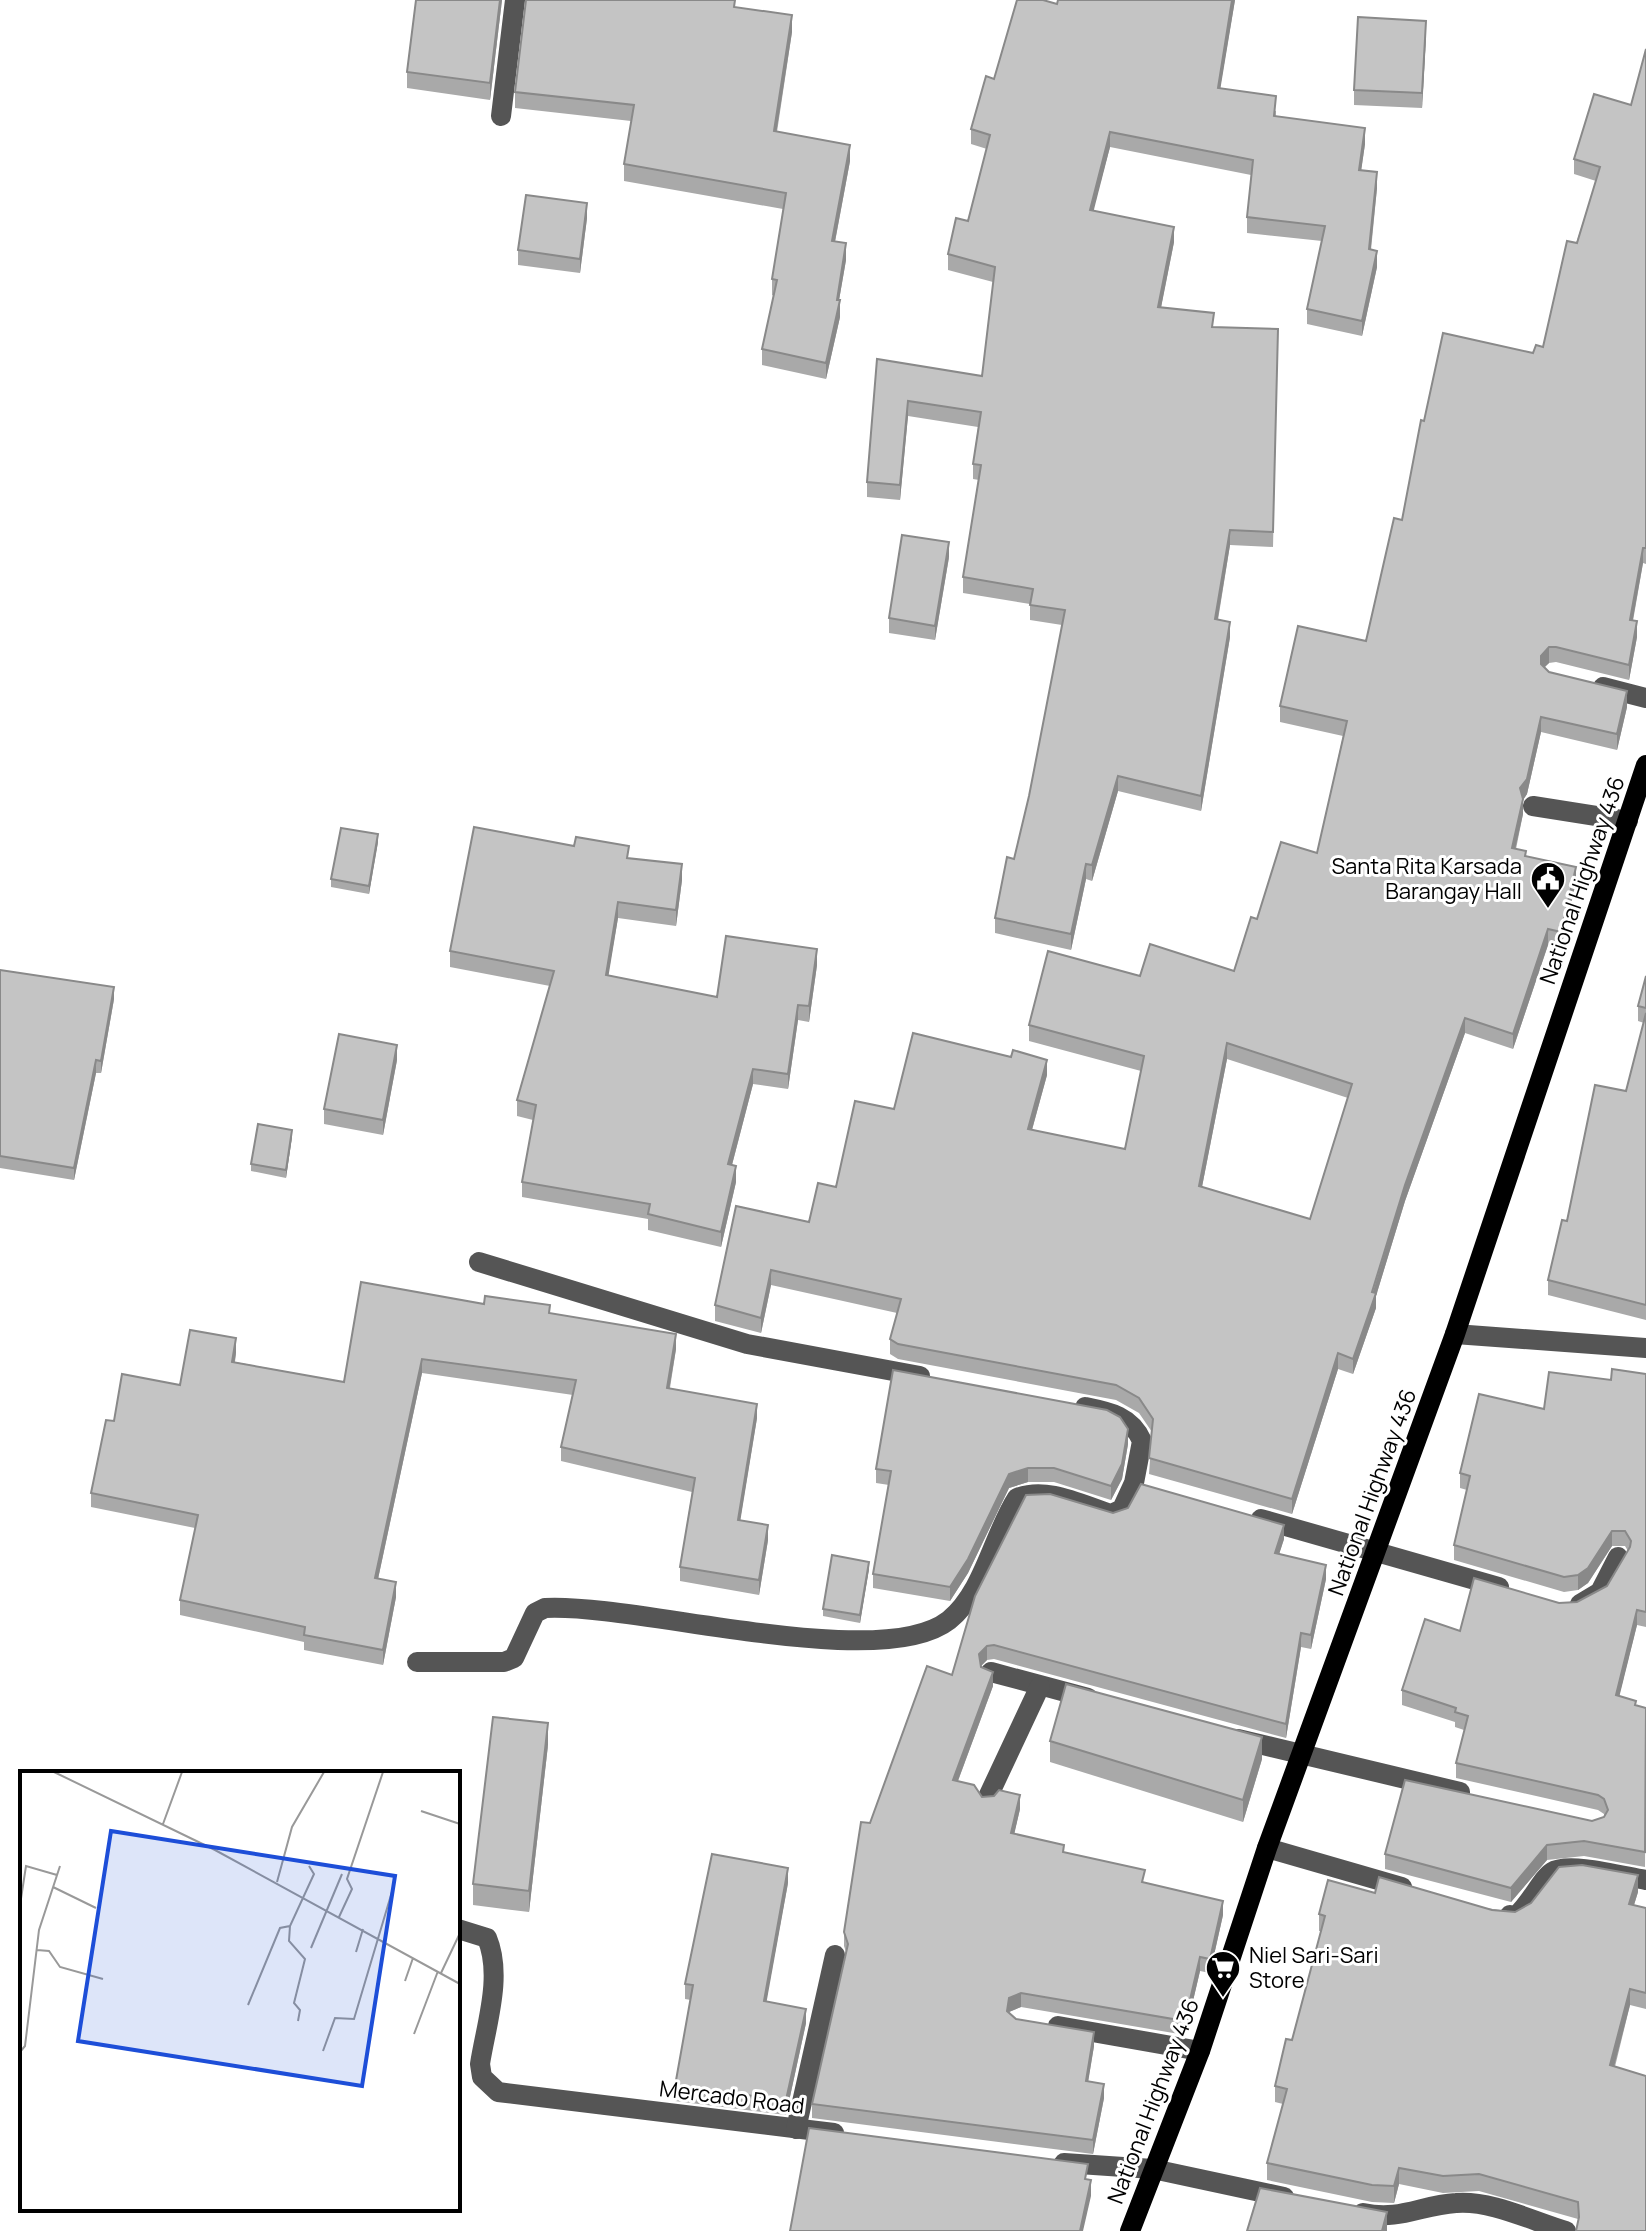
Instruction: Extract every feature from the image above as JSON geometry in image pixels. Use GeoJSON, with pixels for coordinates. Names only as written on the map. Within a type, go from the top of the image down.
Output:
{"type":"FeatureCollection","features":[{"type":"Feature","properties":{"kind":"main road","name":"National Highway 436"},"geometry":{"type":"LineString","coordinates":[[1130,2231],[1200,2051],[1267,1848],[1455,1334],[1646,765]]}},
{"type":"Feature","properties":{"kind":"street"},"geometry":{"type":"LineString","coordinates":[[501,116],[515,0]]}},
{"type":"Feature","properties":{"kind":"street"},"geometry":{"type":"LineString","coordinates":[[1584,683],[1646,698]]}},
{"type":"Feature","properties":{"kind":"street"},"geometry":{"type":"LineString","coordinates":[[1533,806],[1628,821]]}},
{"type":"Feature","properties":{"kind":"street"},"geometry":{"type":"LineString","coordinates":[[479,1262],[747,1344],[945,1381]]}},
{"type":"Feature","properties":{"kind":"street"},"geometry":{"type":"LineString","coordinates":[[1455,1334],[1646,1348]]}},
{"type":"Feature","properties":{"kind":"street"},"geometry":{"type":"LineString","coordinates":[[417,1662],[504,1662],[514,1658],[535,1613],[552,1608],[823,1639],[898,1640],[949,1620],[968,1598],[1017,1498],[1029,1493],[1045,1494],[1111,1514],[1122,1509],[1141,1485],[1142,1441],[1137,1429],[1111,1412],[1066,1404]]}},
{"type":"Feature","properties":{"kind":"street"},"geometry":{"type":"LineString","coordinates":[[1240,1513],[1520,1593]]}},
{"type":"Feature","properties":{"kind":"street"},"geometry":{"type":"LineString","coordinates":[[1563,1605],[1587,1602],[1600,1592],[1618,1557]]}},
{"type":"Feature","properties":{"kind":"street"},"geometry":{"type":"LineString","coordinates":[[991,1672],[1101,1702]]}},
{"type":"Feature","properties":{"kind":"street"},"geometry":{"type":"LineString","coordinates":[[987,1799],[1040,1686]]}},
{"type":"Feature","properties":{"kind":"street"},"geometry":{"type":"LineString","coordinates":[[1225,1735],[1302,1756],[1487,1798]]}},
{"type":"Feature","properties":{"kind":"street"},"geometry":{"type":"LineString","coordinates":[[1267,1848],[1419,1892]]}},
{"type":"Feature","properties":{"kind":"street"},"geometry":{"type":"LineString","coordinates":[[1495,1914],[1516,1916],[1530,1904],[1549,1873],[1563,1867],[1646,1880]]}},
{"type":"Feature","properties":{"kind":"street","name":"Mercado Road"},"geometry":{"type":"LineString","coordinates":[[460,1930],[487,1938],[492,1950],[495,1971],[480,2064],[482,2077],[498,2092],[855,2136]]}},
{"type":"Feature","properties":{"kind":"street"},"geometry":{"type":"LineString","coordinates":[[796,2129],[835,1955]]}},
{"type":"Feature","properties":{"kind":"street"},"geometry":{"type":"LineString","coordinates":[[1032,2022],[1200,2051]]}},
{"type":"Feature","properties":{"kind":"street"},"geometry":{"type":"LineString","coordinates":[[1044,2160],[1101,2168],[1153,2169],[1308,2202]]}},
{"type":"Feature","properties":{"kind":"street"},"geometry":{"type":"LineString","coordinates":[[1339,2208],[1394,2216],[1457,2203],[1478,2204],[1566,2231]]}},
{"type":"Feature","properties":{"kind":"building"},"geometry":{"type":"Polygon","coordinates":[[[416,0],[500,0],[490,83],[407,72],[416,0]]]}},
{"type":"Feature","properties":{"kind":"building"},"geometry":{"type":"Polygon","coordinates":[[[526,0],[735,0],[734,7],[792,15],[774,131],[850,145],[832,241],[846,243],[837,300],[840,300],[826,363],[762,349],[777,280],[772,279],[786,193],[624,164],[634,105],[515,92],[526,0]]]}},
{"type":"Feature","properties":{"kind":"building"},"geometry":{"type":"Polygon","coordinates":[[[1017,0],[1043,0],[1057,4],[1058,0],[1232,0],[1218,88],[1276,96],[1274,116],[1365,128],[1359,170],[1377,172],[1369,249],[1377,251],[1362,321],[1307,309],[1325,226],[1247,217],[1253,160],[1110,132],[1090,210],[1174,227],[1158,307],[1214,313],[1212,327],[1278,329],[1273,532],[1230,530],[1215,619],[1230,622],[1201,796],[1118,776],[1092,865],[1086,864],[1071,934],[995,918],[1007,857],[1014,859],[1029,796],[1065,610],[1030,605],[1033,589],[963,577],[981,465],[973,464],[981,412],[908,401],[900,485],[867,482],[877,359],[982,376],[995,267],[948,254],[956,218],[968,221],[990,135],[971,129],[986,76],[994,79],[1017,0]]]}},
{"type":"Feature","properties":{"kind":"building"},"geometry":{"type":"Polygon","coordinates":[[[1358,17],[1426,21],[1422,93],[1354,90],[1358,17]]]}},
{"type":"Feature","properties":{"kind":"building"},"geometry":{"type":"Polygon","coordinates":[[[1646,49],[1646,548],[1643,548],[1630,620],[1637,621],[1629,665],[1556,647],[1549,647],[1541,656],[1541,664],[1549,672],[1627,691],[1617,734],[1541,717],[1527,779],[1520,788],[1523,799],[1512,848],[1526,851],[1525,856],[1576,867],[1561,932],[1548,929],[1513,1034],[1465,1018],[1405,1185],[1372,1292],[1376,1293],[1353,1359],[1338,1353],[1292,1499],[1149,1458],[1153,1419],[1139,1398],[1116,1385],[898,1344],[890,1339],[901,1299],[771,1270],[761,1318],[715,1305],[736,1206],[809,1222],[818,1183],[836,1187],[855,1101],[894,1109],[913,1033],[1011,1057],[1013,1050],[1047,1060],[1028,1129],[1125,1149],[1144,1056],[1029,1025],[1048,951],[1140,976],[1150,944],[1234,971],[1251,917],[1257,919],[1281,842],[1317,853],[1347,721],[1280,706],[1298,626],[1366,641],[1394,518],[1402,520],[1421,420],[1424,421],[1443,333],[1533,353],[1536,345],[1543,347],[1567,241],[1577,243],[1600,167],[1574,159],[1594,94],[1631,105],[1646,49]],[[1227,1043],[1199,1186],[1310,1219],[1352,1084],[1227,1043]]]}},
{"type":"Feature","properties":{"kind":"building"},"geometry":{"type":"Polygon","coordinates":[[[526,195],[587,203],[580,259],[518,250],[526,195]]]}},
{"type":"Feature","properties":{"kind":"building"},"geometry":{"type":"Polygon","coordinates":[[[902,535],[949,542],[935,626],[889,618],[902,535]]]}},
{"type":"Feature","properties":{"kind":"building"},"geometry":{"type":"Polygon","coordinates":[[[474,827],[574,846],[576,837],[629,846],[627,858],[682,864],[676,910],[618,902],[606,975],[717,997],[726,936],[817,949],[809,1006],[798,1005],[788,1074],[753,1069],[728,1164],[736,1166],[721,1232],[648,1214],[650,1204],[522,1182],[536,1105],[517,1100],[554,971],[450,951],[474,827]]]}},
{"type":"Feature","properties":{"kind":"building"},"geometry":{"type":"Polygon","coordinates":[[[341,828],[378,834],[369,886],[331,879],[341,828]]]}},
{"type":"Feature","properties":{"kind":"building"},"geometry":{"type":"Polygon","coordinates":[[[0,970],[114,987],[101,1061],[96,1060],[74,1168],[0,1156],[0,970]]]}},
{"type":"Feature","properties":{"kind":"building"},"geometry":{"type":"Polygon","coordinates":[[[1646,976],[1646,1008],[1638,1006],[1646,976]]]}},
{"type":"Feature","properties":{"kind":"building"},"geometry":{"type":"Polygon","coordinates":[[[1646,1013],[1646,1305],[1548,1280],[1562,1220],[1567,1221],[1595,1085],[1626,1091],[1646,1013]]]}},
{"type":"Feature","properties":{"kind":"building"},"geometry":{"type":"Polygon","coordinates":[[[339,1034],[397,1045],[383,1120],[324,1109],[339,1034]]]}},
{"type":"Feature","properties":{"kind":"building"},"geometry":{"type":"Polygon","coordinates":[[[258,1124],[292,1130],[286,1170],[251,1164],[258,1124]]]}},
{"type":"Feature","properties":{"kind":"building"},"geometry":{"type":"Polygon","coordinates":[[[361,1282],[484,1304],[485,1296],[550,1305],[549,1313],[676,1334],[667,1388],[757,1404],[738,1520],[768,1525],[759,1580],[680,1567],[695,1478],[561,1447],[576,1380],[422,1359],[375,1578],[396,1582],[383,1650],[304,1635],[305,1627],[180,1600],[198,1515],[91,1493],[106,1420],[114,1421],[122,1374],[180,1385],[190,1330],[236,1338],[232,1362],[344,1382],[361,1282]]]}},
{"type":"Feature","properties":{"kind":"building"},"geometry":{"type":"Polygon","coordinates":[[[1612,1369],[1646,1374],[1646,1612],[1637,1610],[1616,1695],[1636,1701],[1635,1705],[1646,1708],[1645,1852],[1584,1841],[1547,1845],[1511,1888],[1385,1854],[1405,1780],[1592,1821],[1604,1817],[1608,1810],[1604,1799],[1598,1795],[1456,1763],[1468,1716],[1455,1712],[1456,1708],[1402,1690],[1425,1619],[1460,1631],[1474,1578],[1559,1603],[1577,1602],[1607,1586],[1630,1547],[1631,1541],[1625,1531],[1612,1531],[1588,1568],[1578,1575],[1564,1577],[1454,1545],[1470,1476],[1460,1473],[1479,1394],[1544,1409],[1549,1372],[1611,1380],[1612,1369]]]}},
{"type":"Feature","properties":{"kind":"building"},"geometry":{"type":"Polygon","coordinates":[[[893,1370],[1107,1410],[1120,1417],[1128,1429],[1122,1464],[1111,1486],[1054,1468],[1028,1468],[1009,1474],[968,1559],[950,1587],[873,1574],[891,1471],[876,1469],[893,1370]]]}},
{"type":"Feature","properties":{"kind":"building"},"geometry":{"type":"Polygon","coordinates":[[[1141,1484],[1284,1525],[1275,1553],[1326,1565],[1311,1635],[1301,1633],[1286,1724],[994,1645],[987,1646],[979,1654],[981,1667],[993,1672],[953,1780],[974,1785],[982,1797],[994,1796],[999,1790],[1020,1795],[1011,1833],[1064,1845],[1063,1852],[1145,1870],[1142,1882],[1223,1901],[1210,1959],[1200,1957],[1185,2021],[1021,1993],[1009,1998],[1007,2011],[1016,2019],[1094,2032],[1086,2081],[1104,2084],[1093,2140],[812,2104],[848,1944],[844,1932],[861,1822],[870,1823],[927,1666],[952,1675],[975,1596],[1026,1495],[1050,1494],[1113,1513],[1128,1508],[1141,1484]]]}},
{"type":"Feature","properties":{"kind":"building"},"geometry":{"type":"Polygon","coordinates":[[[832,1555],[869,1562],[860,1615],[823,1609],[832,1555]]]}},
{"type":"Feature","properties":{"kind":"building"},"geometry":{"type":"Polygon","coordinates":[[[1066,1684],[1262,1737],[1243,1800],[1050,1741],[1066,1684]]]}},
{"type":"Feature","properties":{"kind":"building"},"geometry":{"type":"Polygon","coordinates":[[[493,1717],[548,1723],[529,1891],[473,1884],[493,1717]]]}},
{"type":"Feature","properties":{"kind":"building"},"geometry":{"type":"Polygon","coordinates":[[[712,1854],[788,1868],[764,2001],[806,2009],[786,2100],[675,2086],[693,1985],[685,1984],[712,1854]]]}},
{"type":"Feature","properties":{"kind":"building"},"geometry":{"type":"Polygon","coordinates":[[[1582,1865],[1638,1875],[1629,1904],[1646,1908],[1646,1993],[1630,1989],[1610,2065],[1646,2076],[1646,2231],[1576,2231],[1578,2202],[1479,2174],[1443,2176],[1399,2168],[1394,2186],[1372,2185],[1267,2163],[1287,2089],[1275,2086],[1286,2039],[1292,2040],[1325,1916],[1319,1914],[1328,1880],[1375,1893],[1379,1877],[1492,1910],[1515,1912],[1531,1903],[1559,1867],[1582,1865]]]}},
{"type":"Feature","properties":{"kind":"building"},"geometry":{"type":"Polygon","coordinates":[[[809,2128],[1088,2164],[1085,2179],[1091,2180],[1080,2231],[790,2231],[809,2128]]]}},
{"type":"Feature","properties":{"kind":"building"},"geometry":{"type":"Polygon","coordinates":[[[1260,2188],[1387,2212],[1382,2231],[1247,2231],[1260,2188]]]}},
{"type":"Feature","properties":{"kind":"place","name":"Santa Rita Karsada Barangay Hall"},"geometry":{"type":"Point","coordinates":[1548,910]}},
{"type":"Feature","properties":{"kind":"place","name":"Niel Sari-Sari Store"},"geometry":{"type":"Point","coordinates":[1223,1999]}}]}
